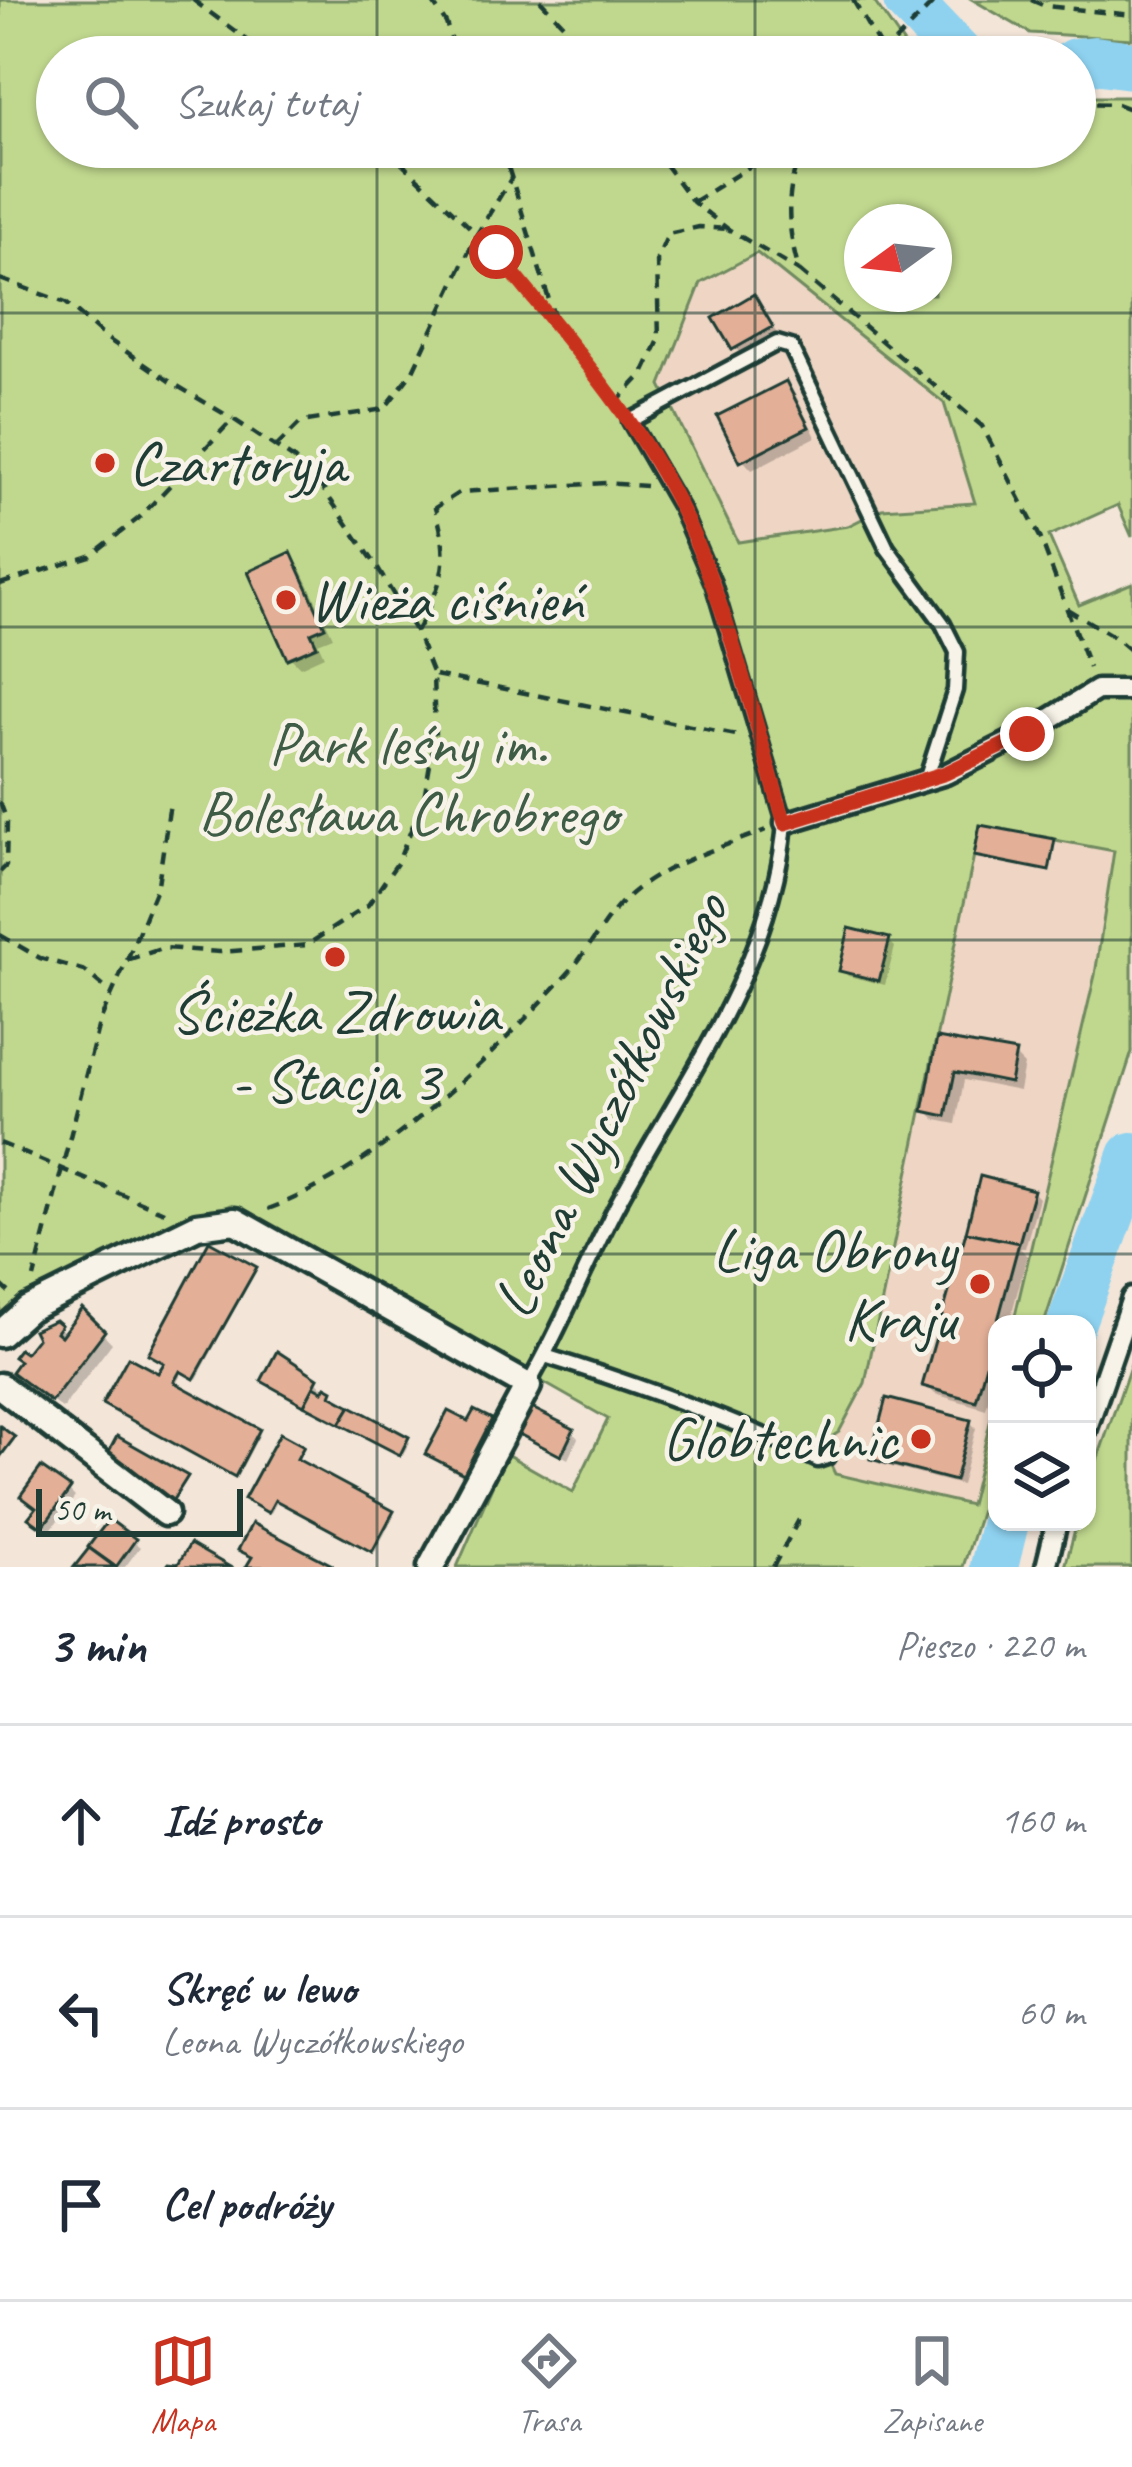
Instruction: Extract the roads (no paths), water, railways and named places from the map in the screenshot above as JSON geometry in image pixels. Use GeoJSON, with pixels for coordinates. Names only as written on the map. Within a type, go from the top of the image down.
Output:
{"type":"FeatureCollection","features":[{"type":"Feature","properties":{"kind":"street"},"geometry":{"type":"LineString","coordinates":[[785,823],[926,780],[1027,734],[1097,690],[1132,690]]}},
{"type":"Feature","properties":{"kind":"street"},"geometry":{"type":"LineString","coordinates":[[0,1334],[28,1310],[197,1226],[235,1221],[528,1386]]}},
{"type":"Feature","properties":{"kind":"street"},"geometry":{"type":"LineString","coordinates":[[1088,1423],[1132,1298]]}},
{"type":"Feature","properties":{"kind":"street","name":"Leona Wyczółkowskiego"},"geometry":{"type":"LineString","coordinates":[[431,1567],[528,1386]]}},
{"type":"Feature","properties":{"kind":"street"},"geometry":{"type":"LineString","coordinates":[[0,1387],[165,1513]]}},
{"type":"Feature","properties":{"kind":"street"},"geometry":{"type":"LineString","coordinates":[[1046,1567],[1055,1531]]}},
{"type":"Feature","properties":{"kind":"lane"},"geometry":{"type":"LineString","coordinates":[[785,823],[713,583],[669,487],[630,421],[777,344],[791,347],[887,548],[943,624],[957,652],[955,690],[926,780]]}},
{"type":"Feature","properties":{"kind":"lane","name":"Leona Wyczółkowskiego"},"geometry":{"type":"LineString","coordinates":[[528,1386],[616,1206],[731,1001],[760,933],[785,823]]}},
{"type":"Feature","properties":{"kind":"lane"},"geometry":{"type":"LineString","coordinates":[[545,1356],[642,1386],[749,1427],[818,1460],[827,1457]]}},
{"type":"Feature","properties":{"kind":"waterway"},"geometry":{"type":"LineString","coordinates":[[907,0],[941,36]]}},
{"type":"Feature","properties":{"kind":"waterway"},"geometry":{"type":"LineString","coordinates":[[1096,60],[1132,65]]}},
{"type":"Feature","properties":{"kind":"waterway"},"geometry":{"type":"LineString","coordinates":[[1074,1315],[1132,1156]]}},
{"type":"Feature","properties":{"kind":"waterway"},"geometry":{"type":"LineString","coordinates":[[994,1567],[1003,1531]]}},
{"type":"Feature","properties":{"kind":"place","name":"Czartoryja"},"geometry":{"type":"Point","coordinates":[105,463]}},
{"type":"Feature","properties":{"kind":"place","name":"Wieża ciśnień"},"geometry":{"type":"Point","coordinates":[286,600]}},
{"type":"Feature","properties":{"kind":"place","name":"Ścieżka Zdrowia - Stacja 3"},"geometry":{"type":"Point","coordinates":[335,957]}},
{"type":"Feature","properties":{"kind":"place","name":"Liga Obrony Kraju"},"geometry":{"type":"Point","coordinates":[980,1284]}},
{"type":"Feature","properties":{"kind":"place","name":"Globtechnic"},"geometry":{"type":"Point","coordinates":[921,1439]}},
{"type":"Feature","properties":{"kind":"park label","name":"Park leśny im. Bolesława Chrobrego"},"geometry":{"type":"Point","coordinates":[408,778]}}]}
